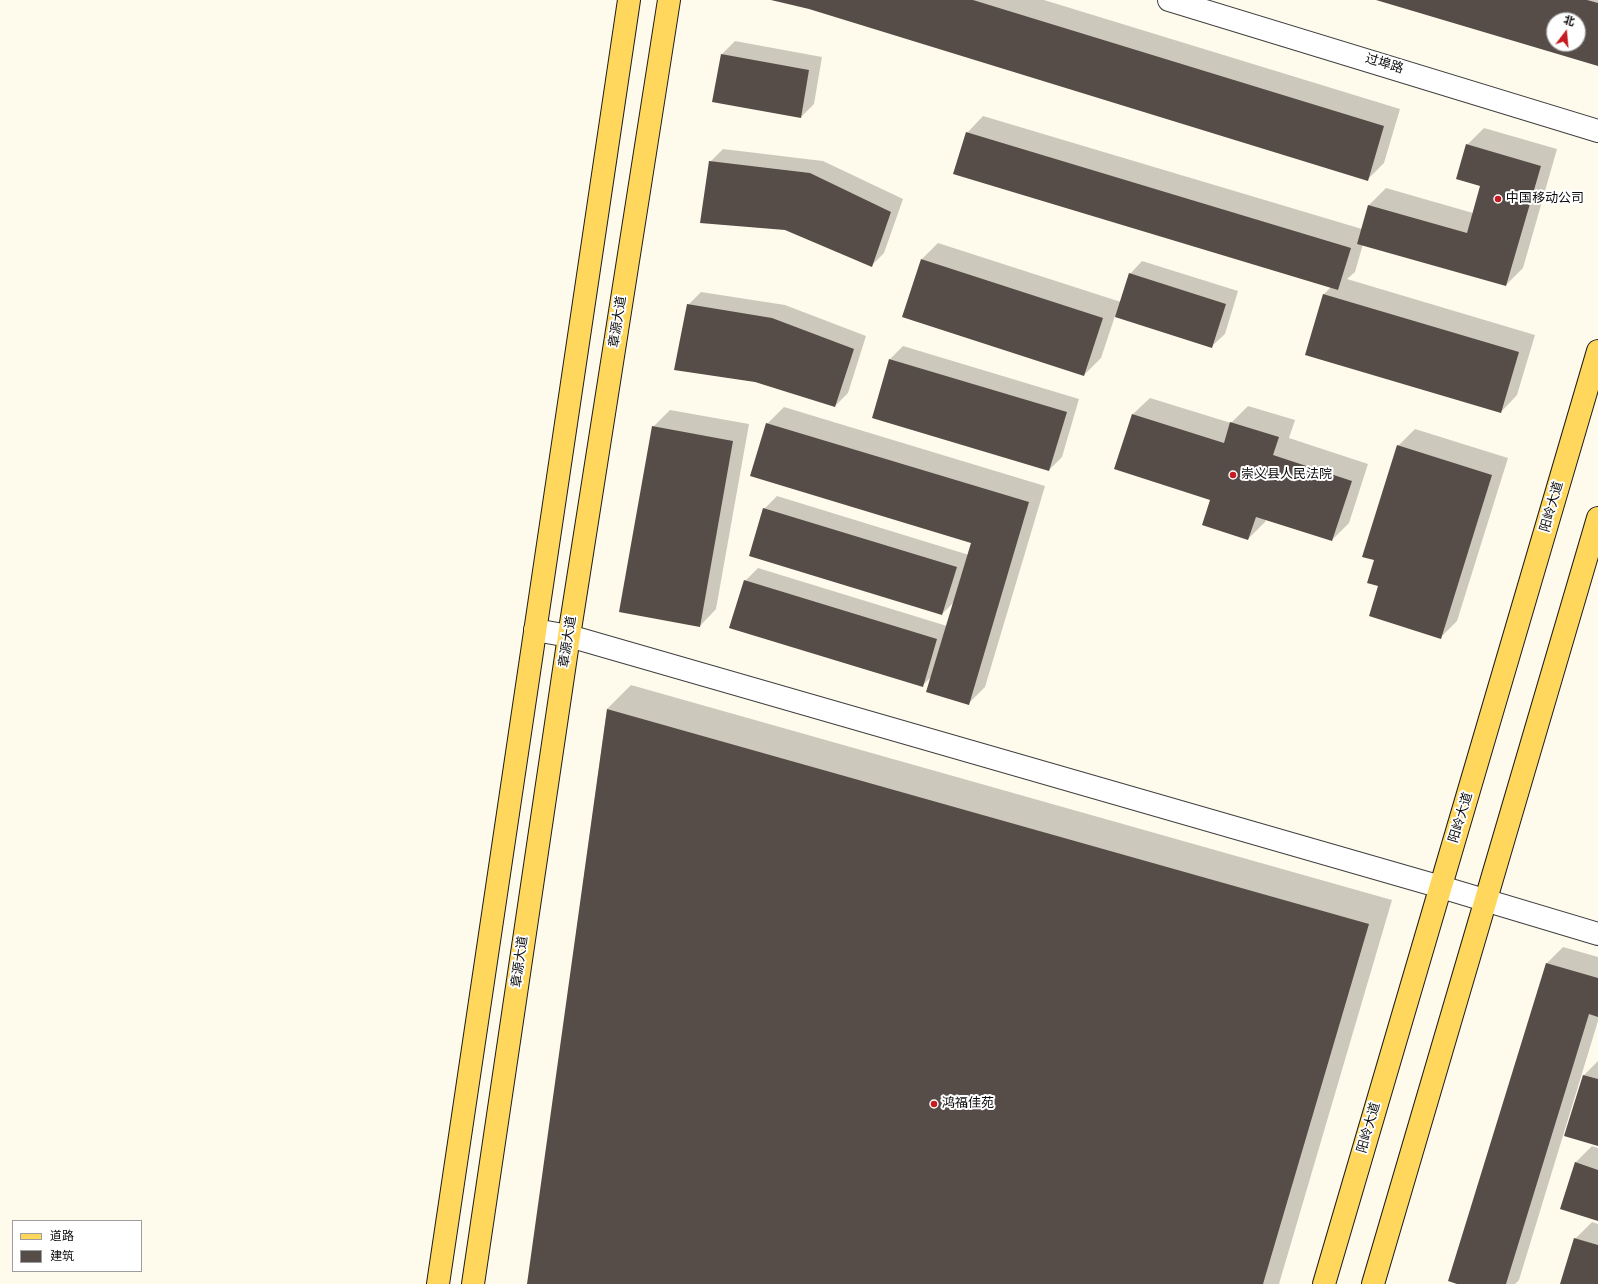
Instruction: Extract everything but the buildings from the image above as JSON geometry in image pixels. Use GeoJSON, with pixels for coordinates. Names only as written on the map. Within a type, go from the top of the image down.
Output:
{"type":"FeatureCollection","features":[{"type":"Feature","properties":{"kind":"main road"},"geometry":{"type":"LineString","coordinates":[[438,1284],[629,0]]}},
{"type":"Feature","properties":{"kind":"main road","name":"章源大道"},"geometry":{"type":"LineString","coordinates":[[473,1284],[569,636],[669,0]]}},
{"type":"Feature","properties":{"kind":"main road","name":"阳岭大道"},"geometry":{"type":"LineString","coordinates":[[1324,1284],[1598,351]]}},
{"type":"Feature","properties":{"kind":"main road"},"geometry":{"type":"LineString","coordinates":[[1373,1284],[1598,518]]}},
{"type":"Feature","properties":{"kind":"street","name":"过埠路"},"geometry":{"type":"LineString","coordinates":[[1170,0],[1598,131]]}},
{"type":"Feature","properties":{"kind":"street"},"geometry":{"type":"LineString","coordinates":[[535,630],[569,636],[1441,887],[1598,934]]}},
{"type":"Feature","properties":{"kind":"place","name":"中国移动公司"},"geometry":{"type":"Point","coordinates":[1498,199]}},
{"type":"Feature","properties":{"kind":"place","name":"崇义县人民法院"},"geometry":{"type":"Point","coordinates":[1233,475]}},
{"type":"Feature","properties":{"kind":"place","name":"鸿福佳苑"},"geometry":{"type":"Point","coordinates":[934,1104]}}]}
